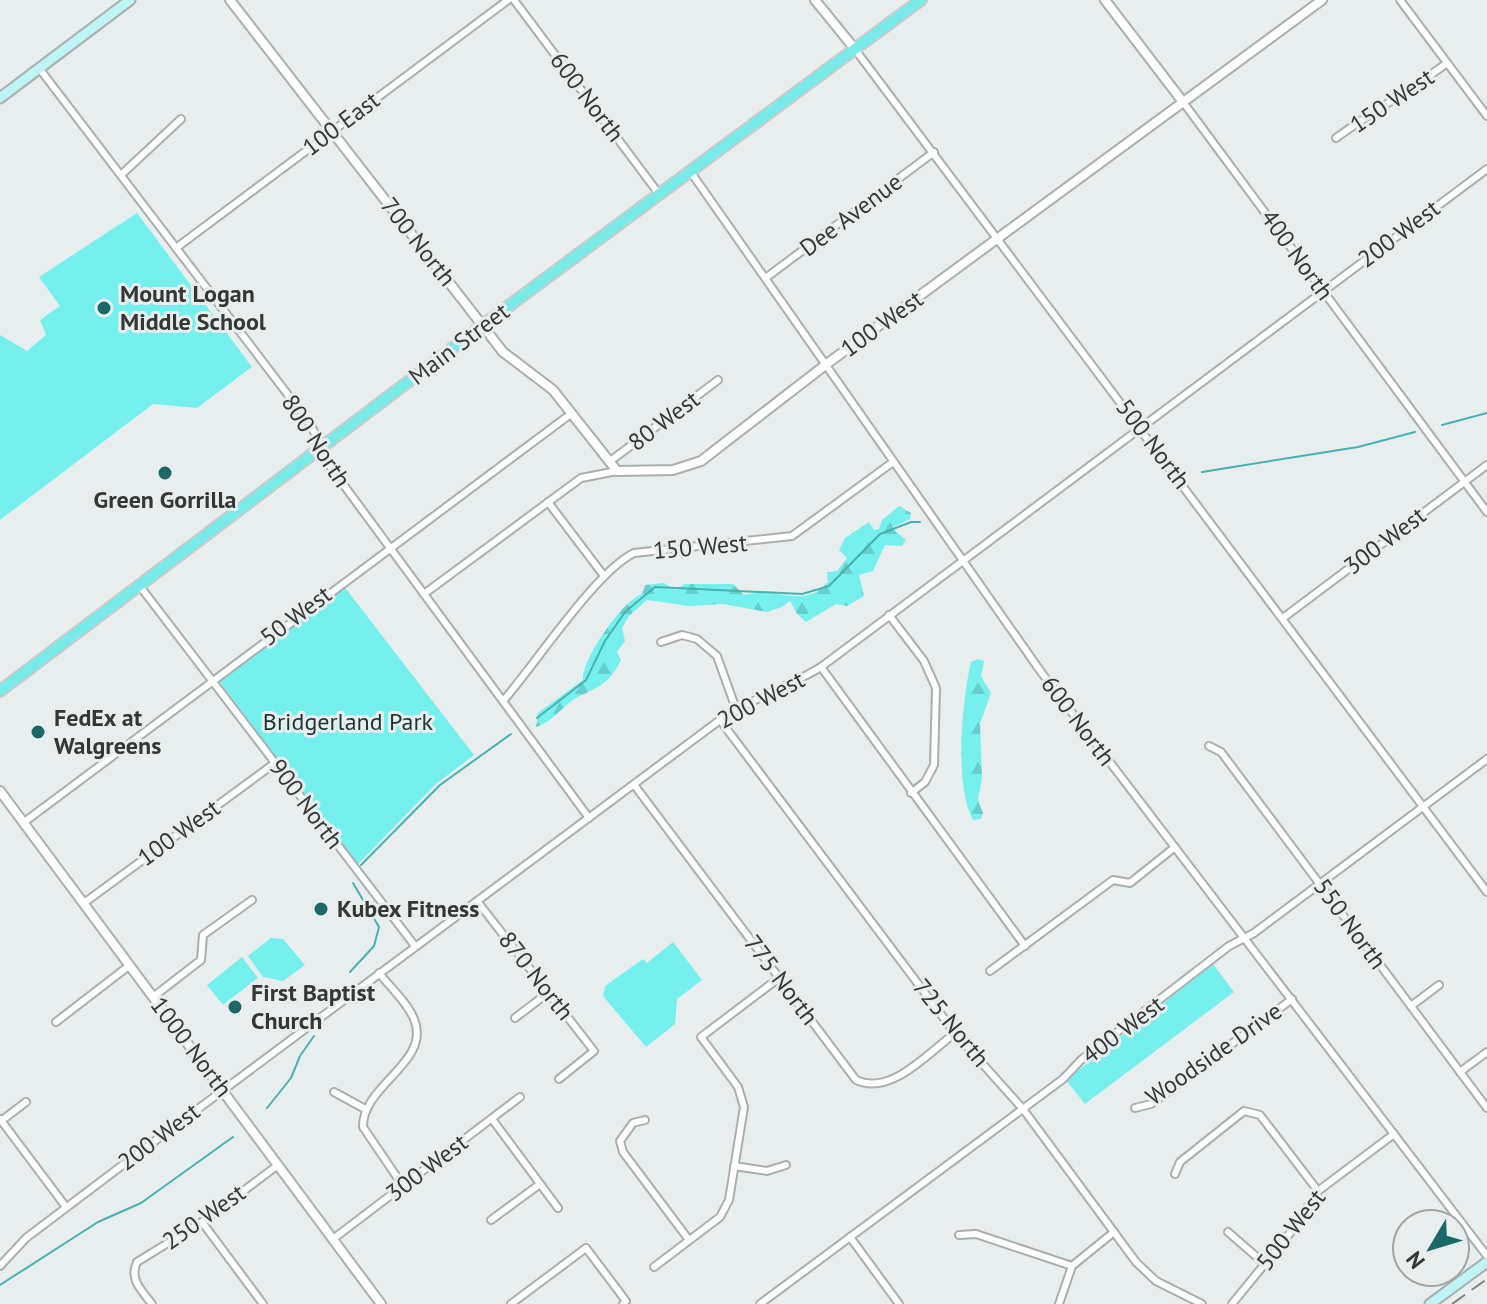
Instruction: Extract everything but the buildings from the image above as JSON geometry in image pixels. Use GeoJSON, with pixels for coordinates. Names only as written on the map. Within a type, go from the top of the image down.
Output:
{"type":"FeatureCollection","features":[{"type":"Feature","properties":{"kind":"main road"},"geometry":{"type":"LineString","coordinates":[[1,95],[130,0]]}},
{"type":"Feature","properties":{"kind":"main road","name":"Main Street"},"geometry":{"type":"LineString","coordinates":[[0,691],[483,325],[921,0]]}},
{"type":"Feature","properties":{"kind":"main road"},"geometry":{"type":"LineString","coordinates":[[1430,1304],[1487,1259]]}},
{"type":"Feature","properties":{"kind":"street","name":"700 North"},"geometry":{"type":"LineString","coordinates":[[230,0],[503,352],[553,390],[617,471]]}},
{"type":"Feature","properties":{"kind":"street","name":"100 East"},"geometry":{"type":"LineString","coordinates":[[176,248],[508,0]]}},
{"type":"Feature","properties":{"kind":"street","name":"600 North"},"geometry":{"type":"LineString","coordinates":[[514,0],[659,194]]}},
{"type":"Feature","properties":{"kind":"street","name":"500 North"},"geometry":{"type":"LineString","coordinates":[[815,0],[934,152],[1487,892]]}},
{"type":"Feature","properties":{"kind":"street","name":"400 North"},"geometry":{"type":"LineString","coordinates":[[1105,0],[1487,512]]}},
{"type":"Feature","properties":{"kind":"street","name":"100 West"},"geometry":{"type":"LineString","coordinates":[[424,594],[581,478],[617,471],[673,470],[701,461],[828,363],[1322,0]]}},
{"type":"Feature","properties":{"kind":"street"},"geometry":{"type":"LineString","coordinates":[[1400,0],[1487,116]]}},
{"type":"Feature","properties":{"kind":"street","name":"150 West"},"geometry":{"type":"LineString","coordinates":[[1336,138],[1377,108],[1417,87],[1447,63]]}},
{"type":"Feature","properties":{"kind":"street","name":"800 North"},"geometry":{"type":"LineString","coordinates":[[39,68],[311,425],[329,465],[589,818]]}},
{"type":"Feature","properties":{"kind":"street"},"geometry":{"type":"LineString","coordinates":[[121,175],[181,119]]}},
{"type":"Feature","properties":{"kind":"street","name":"Dee Avenue"},"geometry":{"type":"LineString","coordinates":[[767,277],[934,152]]}},
{"type":"Feature","properties":{"kind":"street","name":"200 West"},"geometry":{"type":"LineString","coordinates":[[0,1265],[26,1238],[66,1207],[720,720],[821,667],[1487,169]]}},
{"type":"Feature","properties":{"kind":"street","name":"600 North"},"geometry":{"type":"LineString","coordinates":[[690,171],[828,363],[961,561],[1487,1259]]}},
{"type":"Feature","properties":{"kind":"street","name":"80 West"},"geometry":{"type":"LineString","coordinates":[[609,462],[718,380]]}},
{"type":"Feature","properties":{"kind":"street","name":"50 West"},"geometry":{"type":"LineString","coordinates":[[23,823],[572,413]]}},
{"type":"Feature","properties":{"kind":"street","name":"150 West"},"geometry":{"type":"LineString","coordinates":[[503,701],[615,564],[634,553],[792,536],[893,462]]}},
{"type":"Feature","properties":{"kind":"street","name":"300 West"},"geometry":{"type":"LineString","coordinates":[[1283,618],[1487,465]]}},
{"type":"Feature","properties":{"kind":"street"},"geometry":{"type":"LineString","coordinates":[[548,502],[604,576]]}},
{"type":"Feature","properties":{"kind":"street","name":"900 North"},"geometry":{"type":"LineString","coordinates":[[139,585],[415,946]]}},
{"type":"Feature","properties":{"kind":"street"},"geometry":{"type":"LineString","coordinates":[[889,615],[924,661],[936,688],[934,765],[925,782],[911,793]]}},
{"type":"Feature","properties":{"kind":"street"},"geometry":{"type":"LineString","coordinates":[[661,642],[682,635],[710,648],[717,656],[736,709]]}},
{"type":"Feature","properties":{"kind":"street"},"geometry":{"type":"LineString","coordinates":[[821,667],[1025,946]]}},
{"type":"Feature","properties":{"kind":"street","name":"725 North"},"geometry":{"type":"LineString","coordinates":[[720,720],[955,1033],[1023,1109],[1114,1232],[1156,1281],[1186,1302],[1202,1304]]}},
{"type":"Feature","properties":{"kind":"street","name":"550 North"},"geometry":{"type":"LineString","coordinates":[[1209,746],[1221,752],[1487,1108]]}},
{"type":"Feature","properties":{"kind":"street","name":"400 West"},"geometry":{"type":"LineString","coordinates":[[760,1304],[1023,1109],[1229,946],[1320,884],[1487,759]]}},
{"type":"Feature","properties":{"kind":"street","name":"100 West"},"geometry":{"type":"LineString","coordinates":[[84,903],[275,763]]}},
{"type":"Feature","properties":{"kind":"street","name":"775 North"},"geometry":{"type":"LineString","coordinates":[[635,786],[856,1080],[870,1086],[885,1085],[955,1033]]}},
{"type":"Feature","properties":{"kind":"street","name":"1000 North"},"geometry":{"type":"LineString","coordinates":[[0,791],[381,1304]]}},
{"type":"Feature","properties":{"kind":"street"},"geometry":{"type":"LineString","coordinates":[[990,971],[1113,880],[1130,883],[1175,847]]}},
{"type":"Feature","properties":{"kind":"street"},"geometry":{"type":"LineString","coordinates":[[153,997],[201,960],[203,935],[252,900]]}},
{"type":"Feature","properties":{"kind":"street","name":"870 North"},"geometry":{"type":"LineString","coordinates":[[477,901],[594,1051],[559,1079]]}},
{"type":"Feature","properties":{"kind":"street"},"geometry":{"type":"LineString","coordinates":[[56,1022],[130,965]]}},
{"type":"Feature","properties":{"kind":"street"},"geometry":{"type":"LineString","coordinates":[[379,973],[413,1016],[418,1033],[413,1051],[365,1109],[363,1127],[367,1139],[403,1186]]}},
{"type":"Feature","properties":{"kind":"street"},"geometry":{"type":"LineString","coordinates":[[654,1267],[727,1209],[744,1107],[742,1097],[701,1037],[779,978]]}},
{"type":"Feature","properties":{"kind":"street"},"geometry":{"type":"LineString","coordinates":[[1411,1006],[1439,985]]}},
{"type":"Feature","properties":{"kind":"street"},"geometry":{"type":"LineString","coordinates":[[515,1018],[549,992]]}},
{"type":"Feature","properties":{"kind":"street","name":"Woodside Drive"},"geometry":{"type":"LineString","coordinates":[[1135,1108],[1151,1104],[1292,999]]}},
{"type":"Feature","properties":{"kind":"street"},"geometry":{"type":"LineString","coordinates":[[1460,1072],[1487,1052]]}},
{"type":"Feature","properties":{"kind":"street"},"geometry":{"type":"LineString","coordinates":[[334,1092],[365,1109]]}},
{"type":"Feature","properties":{"kind":"street","name":"300 West"},"geometry":{"type":"LineString","coordinates":[[333,1239],[520,1097]]}},
{"type":"Feature","properties":{"kind":"street"},"geometry":{"type":"LineString","coordinates":[[26,1102],[1,1120],[66,1207]]}},
{"type":"Feature","properties":{"kind":"street"},"geometry":{"type":"LineString","coordinates":[[1175,1174],[1180,1162],[1244,1111],[1252,1110],[1260,1115],[1318,1191]]}},
{"type":"Feature","properties":{"kind":"street"},"geometry":{"type":"LineString","coordinates":[[492,1119],[558,1208]]}},
{"type":"Feature","properties":{"kind":"street"},"geometry":{"type":"LineString","coordinates":[[645,1120],[625,1130],[620,1141],[623,1152],[689,1240]]}},
{"type":"Feature","properties":{"kind":"street","name":"500 West"},"geometry":{"type":"LineString","coordinates":[[1232,1304],[1266,1265],[1318,1191],[1394,1134]]}},
{"type":"Feature","properties":{"kind":"street","name":"250 West"},"geometry":{"type":"LineString","coordinates":[[152,1304],[136,1282],[133,1271],[137,1262],[202,1222],[278,1165]]}},
{"type":"Feature","properties":{"kind":"street"},"geometry":{"type":"LineString","coordinates":[[734,1166],[767,1171],[786,1165]]}},
{"type":"Feature","properties":{"kind":"street"},"geometry":{"type":"LineString","coordinates":[[491,1220],[540,1184]]}},
{"type":"Feature","properties":{"kind":"street"},"geometry":{"type":"LineString","coordinates":[[202,1222],[263,1304]]}},
{"type":"Feature","properties":{"kind":"street"},"geometry":{"type":"LineString","coordinates":[[1059,1304],[1072,1266],[1114,1232]]}},
{"type":"Feature","properties":{"kind":"street"},"geometry":{"type":"LineString","coordinates":[[1228,1232],[1266,1265]]}},
{"type":"Feature","properties":{"kind":"street"},"geometry":{"type":"LineString","coordinates":[[959,1235],[976,1234],[1072,1266]]}},
{"type":"Feature","properties":{"kind":"street"},"geometry":{"type":"LineString","coordinates":[[850,1237],[899,1304]]}},
{"type":"Feature","properties":{"kind":"street"},"geometry":{"type":"LineString","coordinates":[[511,1304],[586,1248],[624,1303]]}},
{"type":"Feature","properties":{"kind":"green space","name":"Mount Logan Middle School"},"geometry":{"type":"Polygon","coordinates":[[[137,213],[252,367],[197,408],[153,404],[0,520],[0,335],[27,351],[46,335],[40,320],[60,306],[39,277],[137,213]]]}},
{"type":"Feature","properties":{"kind":"green space"},"geometry":{"type":"Polygon","coordinates":[[[899,506],[911,513],[910,519],[892,528],[906,540],[902,546],[885,545],[873,571],[859,575],[864,596],[847,606],[836,604],[806,622],[790,601],[767,612],[723,604],[689,606],[647,600],[629,616],[622,628],[625,641],[617,652],[621,660],[612,674],[536,727],[538,713],[583,680],[596,645],[624,607],[642,594],[645,585],[664,583],[675,590],[685,584],[733,584],[744,595],[809,595],[828,582],[827,572],[837,571],[847,558],[839,550],[845,538],[869,522],[874,530],[879,529],[882,520],[899,506]]]}},
{"type":"Feature","properties":{"kind":"green space","name":"Bridgerland Park"},"geometry":{"type":"Polygon","coordinates":[[[343,585],[474,755],[436,784],[357,865],[220,682],[222,677],[343,585]]]}},
{"type":"Feature","properties":{"kind":"green space"},"geometry":{"type":"Polygon","coordinates":[[[978,659],[984,661],[981,676],[991,693],[980,724],[982,778],[978,800],[983,813],[981,819],[973,820],[963,786],[962,742],[971,662],[978,659]]]}},
{"type":"Feature","properties":{"kind":"green space"},"geometry":{"type":"Polygon","coordinates":[[[271,938],[283,939],[305,965],[283,981],[263,977],[248,956],[271,938]]]}},
{"type":"Feature","properties":{"kind":"green space"},"geometry":{"type":"Polygon","coordinates":[[[673,942],[702,980],[677,999],[675,1024],[646,1047],[603,996],[605,986],[643,959],[647,963],[673,942]]]}},
{"type":"Feature","properties":{"kind":"green space"},"geometry":{"type":"Polygon","coordinates":[[[242,957],[258,978],[223,1005],[207,985],[242,957]]]}},
{"type":"Feature","properties":{"kind":"green space"},"geometry":{"type":"Polygon","coordinates":[[[1213,964],[1234,992],[1085,1104],[1066,1080],[1213,964]]]}},
{"type":"Feature","properties":{"kind":"waterway"},"geometry":{"type":"LineString","coordinates":[[1442,425],[1487,413]]}},
{"type":"Feature","properties":{"kind":"waterway"},"geometry":{"type":"LineString","coordinates":[[1202,472],[1358,447],[1415,432]]}},
{"type":"Feature","properties":{"kind":"waterway"},"geometry":{"type":"LineString","coordinates":[[537,718],[586,680],[605,641],[625,612],[655,587],[802,594],[829,586],[880,534],[911,522],[920,522]]}},
{"type":"Feature","properties":{"kind":"waterway"},"geometry":{"type":"LineString","coordinates":[[361,865],[440,785],[511,734]]}},
{"type":"Feature","properties":{"kind":"waterway"},"geometry":{"type":"LineString","coordinates":[[350,972],[374,946],[379,927],[353,883]]}},
{"type":"Feature","properties":{"kind":"waterway"},"geometry":{"type":"LineString","coordinates":[[267,1108],[291,1078],[300,1056],[314,1036]]}},
{"type":"Feature","properties":{"kind":"waterway"},"geometry":{"type":"LineString","coordinates":[[0,1285],[98,1222],[141,1203],[233,1137]]}},
{"type":"Feature","properties":{"kind":"railway"},"geometry":{"type":"LineString","coordinates":[[1452,1304],[1487,1279]]}},
{"type":"Feature","properties":{"kind":"place","name":"Mount Logan Middle School"},"geometry":{"type":"Point","coordinates":[104,308]}},
{"type":"Feature","properties":{"kind":"place","name":"Green Gorrilla"},"geometry":{"type":"Point","coordinates":[165,473]}},
{"type":"Feature","properties":{"kind":"place","name":"FedEx at Walgreens"},"geometry":{"type":"Point","coordinates":[38,732]}},
{"type":"Feature","properties":{"kind":"place","name":"Kubex Fitness"},"geometry":{"type":"Point","coordinates":[321,909]}},
{"type":"Feature","properties":{"kind":"place","name":"First Baptist Church"},"geometry":{"type":"Point","coordinates":[235,1007]}}]}
